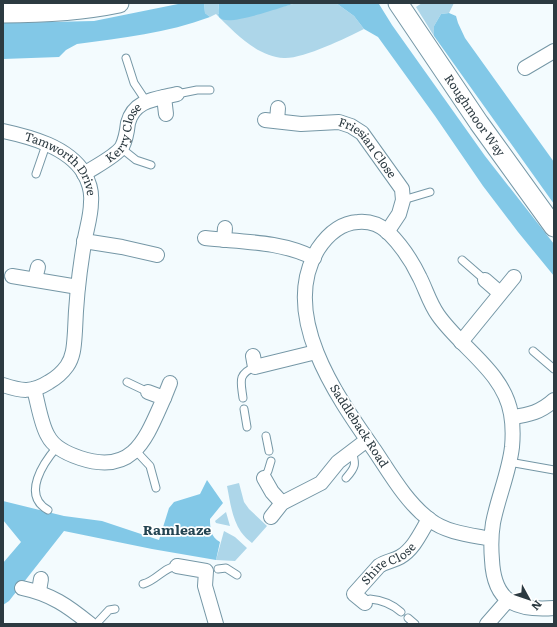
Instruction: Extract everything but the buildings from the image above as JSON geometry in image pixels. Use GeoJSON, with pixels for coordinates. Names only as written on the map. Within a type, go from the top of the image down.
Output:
{"type":"FeatureCollection","features":[{"type":"Feature","properties":{"kind":"main road"},"geometry":{"type":"LineString","coordinates":[[3,13],[41,13],[83,9],[119,3]]}},
{"type":"Feature","properties":{"kind":"main road","name":"Roughmoor Way"},"geometry":{"type":"LineString","coordinates":[[398,3],[479,123],[554,227]]}},
{"type":"Feature","properties":{"kind":"street"},"geometry":{"type":"LineString","coordinates":[[525,68],[554,51]]}},
{"type":"Feature","properties":{"kind":"street","name":"Kerry Close"},"geometry":{"type":"LineString","coordinates":[[84,174],[121,148],[126,137],[132,114],[140,104],[146,101],[177,94]]}},
{"type":"Feature","properties":{"kind":"street","name":"Kerry Close"},"geometry":{"type":"LineString","coordinates":[[164,97],[166,114]]}},
{"type":"Feature","properties":{"kind":"street","name":"Friesian Close"},"geometry":{"type":"LineString","coordinates":[[274,116],[300,124],[339,122],[345,123],[357,129],[362,133],[399,184],[402,189],[403,200]]}},
{"type":"Feature","properties":{"kind":"street","name":"Tamworth Drive"},"geometry":{"type":"LineString","coordinates":[[3,131],[20,135],[66,154],[84,174],[89,184],[91,204],[78,287],[75,343],[70,360],[63,371],[56,378],[34,390]]}},
{"type":"Feature","properties":{"kind":"street"},"geometry":{"type":"LineString","coordinates":[[387,232],[399,214],[403,200]]}},
{"type":"Feature","properties":{"kind":"street","name":"Saddleback Road"},"geometry":{"type":"LineString","coordinates":[[491,539],[452,530],[429,519],[400,487],[332,386],[316,352],[305,300],[308,274],[314,258],[330,233],[340,226],[355,222],[370,223],[383,228],[387,232],[405,253],[418,274],[437,314],[461,342],[479,359],[498,383],[507,401],[512,417],[513,440],[509,462],[493,524],[491,539],[494,578],[500,593],[508,600]]}},
{"type":"Feature","properties":{"kind":"street"},"geometry":{"type":"LineString","coordinates":[[205,238],[225,234],[297,250],[314,258]]}},
{"type":"Feature","properties":{"kind":"street"},"geometry":{"type":"LineString","coordinates":[[84,241],[122,247],[157,255]]}},
{"type":"Feature","properties":{"kind":"street"},"geometry":{"type":"LineString","coordinates":[[12,276],[36,273],[78,287]]}},
{"type":"Feature","properties":{"kind":"street"},"geometry":{"type":"LineString","coordinates":[[461,342],[514,277]]}},
{"type":"Feature","properties":{"kind":"street"},"geometry":{"type":"LineString","coordinates":[[485,280],[500,293]]}},
{"type":"Feature","properties":{"kind":"street"},"geometry":{"type":"LineString","coordinates":[[254,361],[316,352]]}},
{"type":"Feature","properties":{"kind":"street"},"geometry":{"type":"LineString","coordinates":[[3,385],[20,390],[34,390],[49,438],[57,446],[72,456],[100,462],[118,460],[136,451],[146,438],[170,383]]}},
{"type":"Feature","properties":{"kind":"street"},"geometry":{"type":"LineString","coordinates":[[148,392],[164,398]]}},
{"type":"Feature","properties":{"kind":"street"},"geometry":{"type":"LineString","coordinates":[[512,417],[540,411],[554,400]]}},
{"type":"Feature","properties":{"kind":"street"},"geometry":{"type":"LineString","coordinates":[[271,517],[282,503],[321,483],[338,462],[367,440]]}},
{"type":"Feature","properties":{"kind":"street"},"geometry":{"type":"LineString","coordinates":[[264,478],[272,492],[282,503]]}},
{"type":"Feature","properties":{"kind":"street","name":"Shire Close"},"geometry":{"type":"LineString","coordinates":[[365,604],[354,594],[379,566],[405,554],[415,542],[429,519]]}},
{"type":"Feature","properties":{"kind":"street"},"geometry":{"type":"LineString","coordinates":[[177,566],[212,570],[205,586],[216,624]]}},
{"type":"Feature","properties":{"kind":"street"},"geometry":{"type":"LineString","coordinates":[[22,588],[40,585],[90,624]]}},
{"type":"Feature","properties":{"kind":"street"},"geometry":{"type":"LineString","coordinates":[[488,624],[508,600],[518,605],[530,608],[554,608]]}},
{"type":"Feature","properties":{"kind":"lane"},"geometry":{"type":"LineString","coordinates":[[126,58],[134,83],[146,101]]}},
{"type":"Feature","properties":{"kind":"lane"},"geometry":{"type":"LineString","coordinates":[[177,94],[197,90],[210,90]]}},
{"type":"Feature","properties":{"kind":"lane"},"geometry":{"type":"LineString","coordinates":[[36,174],[46,145]]}},
{"type":"Feature","properties":{"kind":"lane"},"geometry":{"type":"LineString","coordinates":[[121,148],[136,160],[151,165]]}},
{"type":"Feature","properties":{"kind":"lane"},"geometry":{"type":"LineString","coordinates":[[403,200],[430,192]]}},
{"type":"Feature","properties":{"kind":"lane"},"geometry":{"type":"LineString","coordinates":[[462,260],[485,280]]}},
{"type":"Feature","properties":{"kind":"lane"},"geometry":{"type":"LineString","coordinates":[[533,351],[554,369]]}},
{"type":"Feature","properties":{"kind":"lane"},"geometry":{"type":"LineString","coordinates":[[243,398],[242,376],[254,361]]}},
{"type":"Feature","properties":{"kind":"lane"},"geometry":{"type":"LineString","coordinates":[[127,382],[148,392]]}},
{"type":"Feature","properties":{"kind":"lane"},"geometry":{"type":"LineString","coordinates":[[244,409],[247,427]]}},
{"type":"Feature","properties":{"kind":"lane"},"geometry":{"type":"LineString","coordinates":[[266,436],[269,451]]}},
{"type":"Feature","properties":{"kind":"lane"},"geometry":{"type":"LineString","coordinates":[[48,510],[40,504],[38,500],[36,493],[36,482],[46,460],[57,446]]}},
{"type":"Feature","properties":{"kind":"lane"},"geometry":{"type":"LineString","coordinates":[[346,478],[354,469],[355,459],[352,450]]}},
{"type":"Feature","properties":{"kind":"lane"},"geometry":{"type":"LineString","coordinates":[[136,451],[150,466],[156,488]]}},
{"type":"Feature","properties":{"kind":"lane"},"geometry":{"type":"LineString","coordinates":[[264,478],[271,461]]}},
{"type":"Feature","properties":{"kind":"lane"},"geometry":{"type":"LineString","coordinates":[[509,462],[554,470]]}},
{"type":"Feature","properties":{"kind":"lane"},"geometry":{"type":"LineString","coordinates":[[143,584],[150,582],[169,568],[177,566]]}},
{"type":"Feature","properties":{"kind":"lane"},"geometry":{"type":"LineString","coordinates":[[212,570],[226,568],[237,575]]}},
{"type":"Feature","properties":{"kind":"lane"},"geometry":{"type":"LineString","coordinates":[[365,604],[370,599],[382,600],[394,606],[401,612]]}},
{"type":"Feature","properties":{"kind":"lane"},"geometry":{"type":"LineString","coordinates":[[96,624],[109,610],[115,609]]}},
{"type":"Feature","properties":{"kind":"lane"},"geometry":{"type":"LineString","coordinates":[[408,618],[415,624]]}},
{"type":"Feature","properties":{"kind":"shaded area"},"geometry":{"type":"Polygon","coordinates":[[[183,3],[204,3],[205,13],[210,17],[194,23],[161,31],[77,44],[66,50],[59,57],[3,59],[3,23],[94,21],[183,3]]]}},
{"type":"Feature","properties":{"kind":"shaded area"},"geometry":{"type":"Polygon","coordinates":[[[204,3],[219,3],[218,14],[281,7],[297,3],[336,3],[354,16],[364,29],[313,52],[292,57],[274,57],[255,48],[238,36],[216,14],[210,17],[205,13],[204,3]]]}},
{"type":"Feature","properties":{"kind":"shaded area"},"geometry":{"type":"Polygon","coordinates":[[[219,3],[297,3],[245,18],[225,20],[219,17],[219,3]]]}},
{"type":"Feature","properties":{"kind":"shaded area"},"geometry":{"type":"Polygon","coordinates":[[[336,3],[379,4],[392,25],[485,156],[554,244],[554,276],[483,186],[378,37],[364,29],[354,16],[336,3]]]}},
{"type":"Feature","properties":{"kind":"shaded area"},"geometry":{"type":"Polygon","coordinates":[[[422,3],[454,3],[449,13],[441,14],[434,26],[434,36],[416,7],[422,3]]]}},
{"type":"Feature","properties":{"kind":"shaded area"},"geometry":{"type":"Polygon","coordinates":[[[449,13],[456,16],[465,38],[554,162],[554,204],[434,36],[434,26],[441,14],[449,13]]]}},
{"type":"Feature","properties":{"kind":"shaded area"},"geometry":{"type":"Polygon","coordinates":[[[207,480],[223,503],[210,519],[212,532],[215,538],[220,542],[216,560],[64,531],[9,601],[3,605],[3,563],[21,542],[3,520],[3,501],[64,516],[102,521],[159,540],[169,508],[174,502],[200,494],[207,480]]]}},
{"type":"Feature","properties":{"kind":"shaded area"},"geometry":{"type":"Polygon","coordinates":[[[239,483],[244,502],[249,509],[267,526],[252,543],[243,535],[238,527],[230,504],[227,486],[239,483]]]}},
{"type":"Feature","properties":{"kind":"shaded area"},"geometry":{"type":"Polygon","coordinates":[[[226,512],[230,526],[216,523],[215,521],[226,512]]]}},
{"type":"Feature","properties":{"kind":"shaded area"},"geometry":{"type":"Polygon","coordinates":[[[224,531],[235,537],[247,548],[235,561],[216,560],[224,531]]]}},
{"type":"Feature","properties":{"kind":"district","name":"Ramleaze"},"geometry":{"type":"Point","coordinates":[177,530]}}]}
